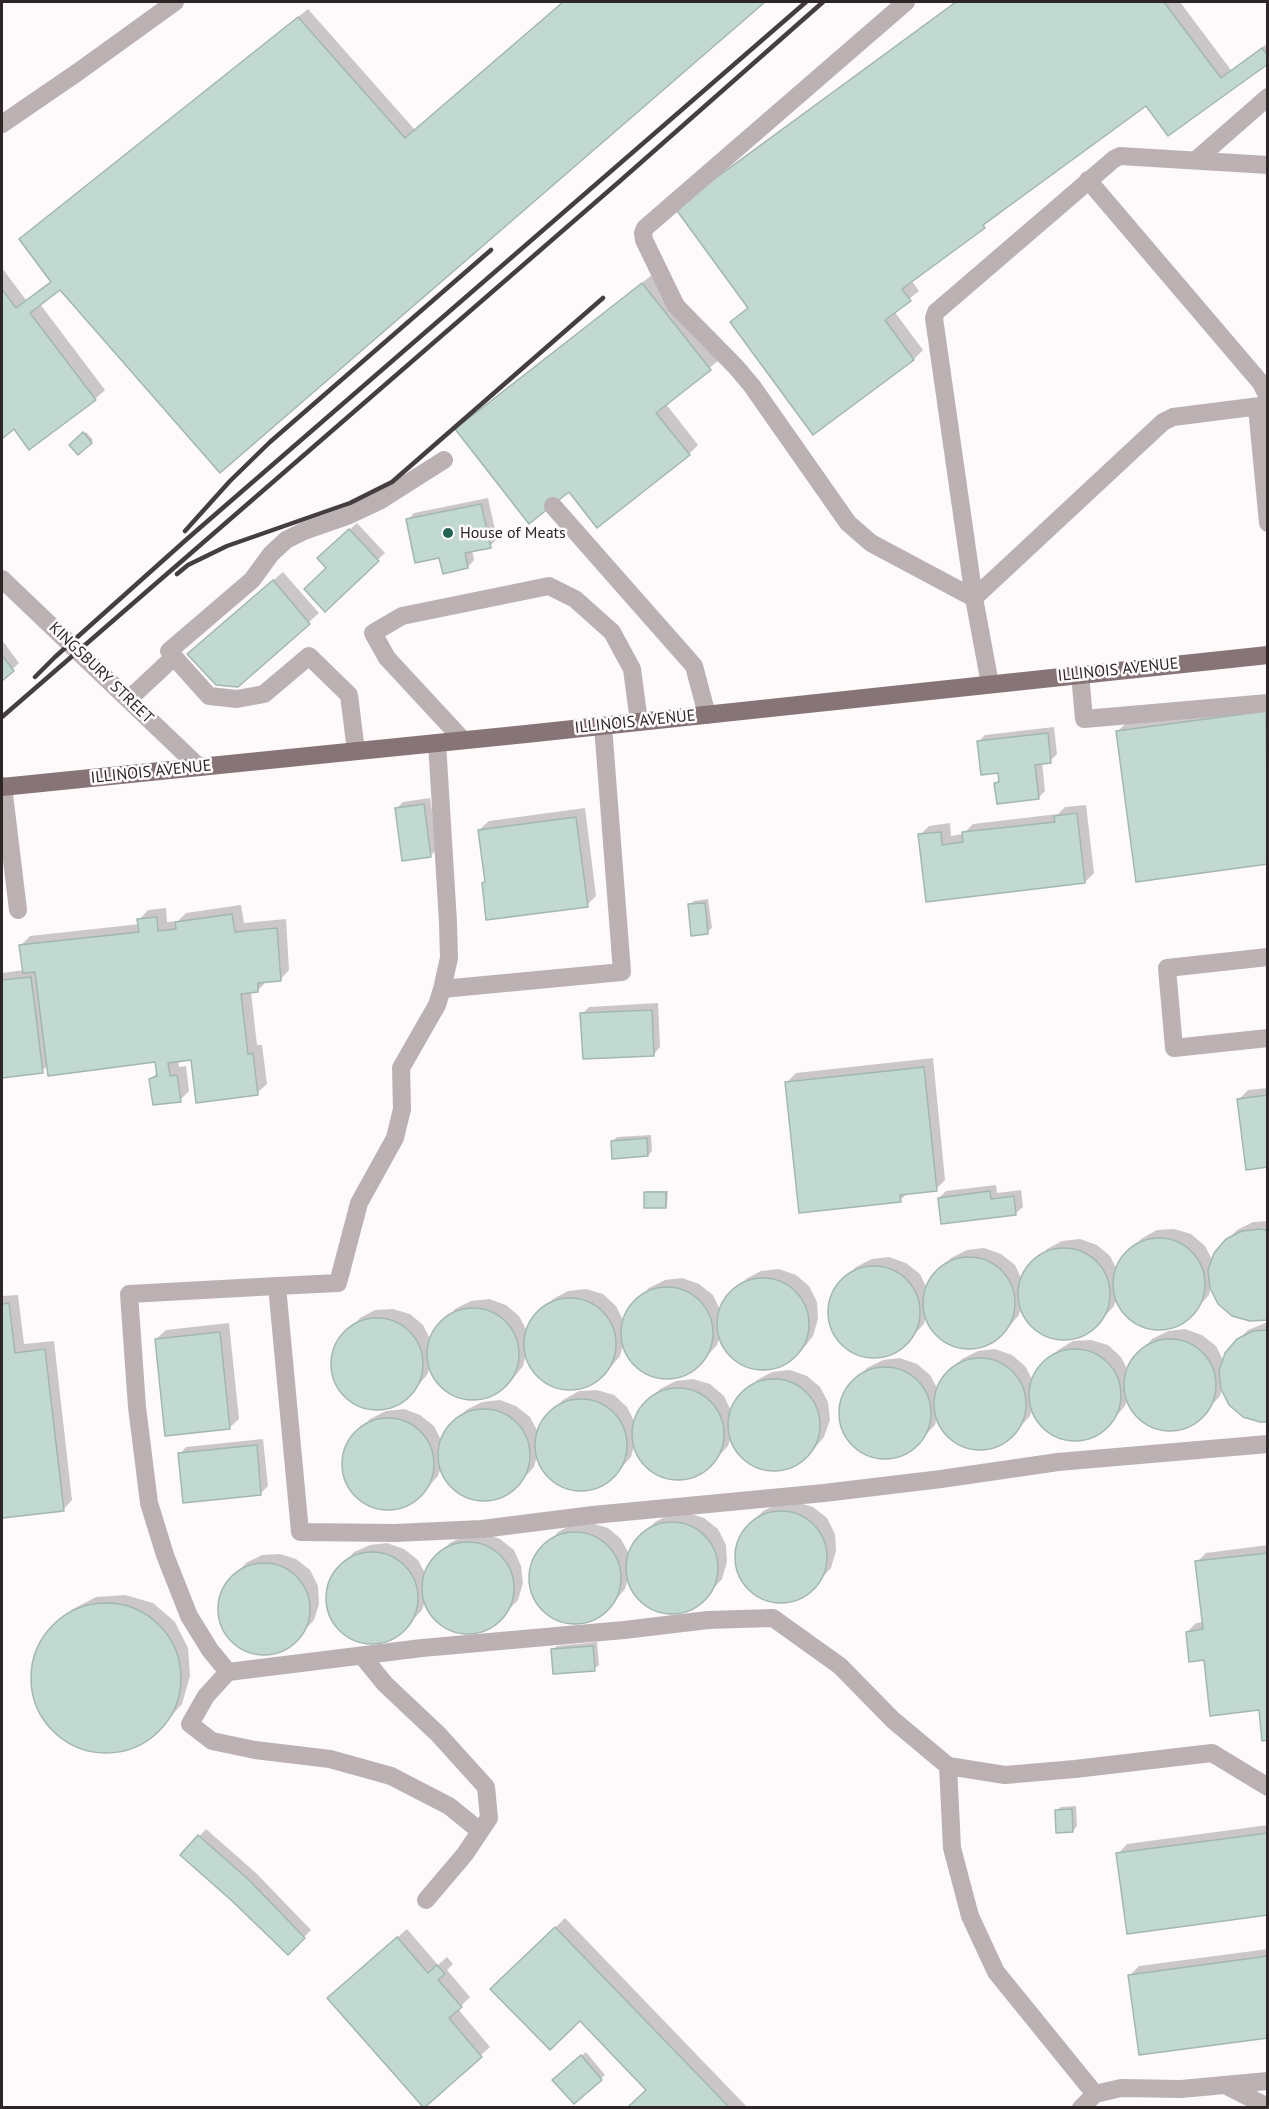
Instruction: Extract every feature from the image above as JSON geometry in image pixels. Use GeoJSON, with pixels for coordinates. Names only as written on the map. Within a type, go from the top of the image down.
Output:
{"type":"FeatureCollection","features":[{"type":"Feature","properties":{"kind":"main road","name":"ILLINOIS AVENUE"},"geometry":{"type":"LineString","coordinates":[[2,787],[1268,655]]}},
{"type":"Feature","properties":{"kind":"street"},"geometry":{"type":"LineString","coordinates":[[2,124],[175,2]]}},
{"type":"Feature","properties":{"kind":"street"},"geometry":{"type":"LineString","coordinates":[[906,2],[645,228],[643,233],[644,240],[676,306],[752,386],[848,524],[871,543],[974,598]]}},
{"type":"Feature","properties":{"kind":"street"},"geometry":{"type":"LineString","coordinates":[[1196,160],[1268,97]]}},
{"type":"Feature","properties":{"kind":"street"},"geometry":{"type":"LineString","coordinates":[[990,684],[974,598],[934,318],[936,312],[1088,180],[1120,156],[1268,165]]}},
{"type":"Feature","properties":{"kind":"street"},"geometry":{"type":"LineString","coordinates":[[1088,180],[1261,383],[1264,404],[1268,523]]}},
{"type":"Feature","properties":{"kind":"street"},"geometry":{"type":"LineString","coordinates":[[974,598],[1163,422],[1173,417],[1264,404]]}},
{"type":"Feature","properties":{"kind":"street"},"geometry":{"type":"LineString","coordinates":[[356,751],[349,695],[309,656],[264,694],[237,699],[209,696],[169,651],[252,580],[271,554],[286,540],[381,500],[444,460]]}},
{"type":"Feature","properties":{"kind":"street"},"geometry":{"type":"LineString","coordinates":[[552,506],[694,666],[707,715]]}},
{"type":"Feature","properties":{"kind":"street","name":"KINGSBURY STREET"},"geometry":{"type":"LineString","coordinates":[[2,579],[200,767]]}},
{"type":"Feature","properties":{"kind":"street"},"geometry":{"type":"LineString","coordinates":[[463,740],[387,658],[374,633],[402,616],[549,586],[575,599],[612,632],[632,669],[639,722]]}},
{"type":"Feature","properties":{"kind":"street"},"geometry":{"type":"LineString","coordinates":[[129,699],[174,657]]}},
{"type":"Feature","properties":{"kind":"street"},"geometry":{"type":"LineString","coordinates":[[1080,674],[1084,719],[1268,703]]}},
{"type":"Feature","properties":{"kind":"street"},"geometry":{"type":"LineString","coordinates":[[442,989],[622,972],[603,726]]}},
{"type":"Feature","properties":{"kind":"street"},"geometry":{"type":"LineString","coordinates":[[228,1672],[210,1650],[189,1616],[148,1503],[137,1407],[129,1294],[338,1283],[359,1203],[395,1138],[402,1109],[401,1068],[437,1005],[447,972],[448,922],[437,743]]}},
{"type":"Feature","properties":{"kind":"street"},"geometry":{"type":"LineString","coordinates":[[2,787],[18,910]]}},
{"type":"Feature","properties":{"kind":"street"},"geometry":{"type":"LineString","coordinates":[[1268,957],[1167,968],[1174,1048],[1268,1038]]}},
{"type":"Feature","properties":{"kind":"street"},"geometry":{"type":"LineString","coordinates":[[277,1286],[300,1532],[395,1533],[482,1529],[605,1514],[824,1493],[1058,1462],[1268,1444]]}},
{"type":"Feature","properties":{"kind":"street"},"geometry":{"type":"LineString","coordinates":[[480,1831],[449,1806],[391,1776],[330,1759],[255,1750],[212,1741],[190,1724],[206,1696],[228,1672],[422,1648],[708,1620],[773,1618],[840,1666],[893,1720],[948,1766],[1005,1775],[1212,1753],[1268,1787]]}},
{"type":"Feature","properties":{"kind":"street"},"geometry":{"type":"LineString","coordinates":[[363,1657],[385,1684],[438,1734],[486,1787],[489,1818],[465,1854],[426,1900]]}},
{"type":"Feature","properties":{"kind":"street"},"geometry":{"type":"LineString","coordinates":[[948,1766],[952,1848],[970,1916],[996,1972],[1095,2094]]}},
{"type":"Feature","properties":{"kind":"street"},"geometry":{"type":"LineString","coordinates":[[1081,2108],[1095,2094],[1121,2088],[1181,2089],[1268,2081]]}},
{"type":"Feature","properties":{"kind":"street"},"geometry":{"type":"LineString","coordinates":[[1225,2085],[1268,2107]]}},
{"type":"Feature","properties":{"kind":"building"},"geometry":{"type":"Polygon","coordinates":[[[563,2],[765,2],[220,473],[60,290],[30,313],[96,400],[29,450],[14,429],[2,439],[2,289],[16,308],[51,282],[19,239],[298,17],[405,138],[563,2]]]}},
{"type":"Feature","properties":{"kind":"building"},"geometry":{"type":"Polygon","coordinates":[[[956,2],[1164,2],[1221,78],[1262,48],[1268,56],[1268,64],[1168,136],[1146,106],[983,225],[985,228],[902,289],[911,301],[885,320],[914,360],[813,435],[730,322],[748,308],[675,208],[956,2]]]}},
{"type":"Feature","properties":{"kind":"building"},"geometry":{"type":"Polygon","coordinates":[[[642,283],[711,370],[656,413],[690,455],[597,528],[569,492],[529,524],[455,429],[642,283]]]}},
{"type":"Feature","properties":{"kind":"building"},"geometry":{"type":"Polygon","coordinates":[[[83,432],[92,443],[78,455],[69,445],[83,432]]]}},
{"type":"Feature","properties":{"kind":"building","name":"House of Meats"},"geometry":{"type":"Polygon","coordinates":[[[481,504],[491,548],[465,553],[468,568],[443,574],[439,558],[415,563],[406,519],[481,504]]]}},
{"type":"Feature","properties":{"kind":"building"},"geometry":{"type":"Polygon","coordinates":[[[349,529],[379,561],[325,612],[304,589],[326,568],[317,558],[349,529]]]}},
{"type":"Feature","properties":{"kind":"building"},"geometry":{"type":"Polygon","coordinates":[[[273,580],[310,624],[238,687],[216,685],[187,654],[273,580]]]}},
{"type":"Feature","properties":{"kind":"building"},"geometry":{"type":"Polygon","coordinates":[[[2,655],[14,671],[2,681],[2,655]]]}},
{"type":"Feature","properties":{"kind":"building"},"geometry":{"type":"Polygon","coordinates":[[[1266,711],[1268,864],[1136,882],[1116,731],[1266,711]]]}},
{"type":"Feature","properties":{"kind":"building"},"geometry":{"type":"Polygon","coordinates":[[[1048,733],[1051,763],[1035,765],[1039,799],[997,804],[994,783],[999,782],[998,773],[981,775],[977,741],[1048,733]]]}},
{"type":"Feature","properties":{"kind":"building"},"geometry":{"type":"Polygon","coordinates":[[[424,804],[431,857],[402,861],[395,808],[424,804]]]}},
{"type":"Feature","properties":{"kind":"building"},"geometry":{"type":"Polygon","coordinates":[[[1077,813],[1085,883],[926,902],[918,834],[941,832],[942,845],[963,842],[962,832],[1055,822],[1054,816],[1077,813]]]}},
{"type":"Feature","properties":{"kind":"building"},"geometry":{"type":"Polygon","coordinates":[[[576,817],[588,907],[486,920],[482,883],[485,882],[478,830],[576,817]]]}},
{"type":"Feature","properties":{"kind":"building"},"geometry":{"type":"Polygon","coordinates":[[[705,903],[708,934],[691,936],[688,904],[705,903]]]}},
{"type":"Feature","properties":{"kind":"building"},"geometry":{"type":"Polygon","coordinates":[[[232,914],[235,932],[277,928],[281,981],[258,983],[258,992],[241,994],[248,1054],[253,1053],[258,1095],[196,1103],[191,1060],[168,1063],[170,1076],[177,1075],[181,1102],[153,1105],[149,1079],[157,1076],[155,1062],[48,1076],[35,972],[23,973],[19,945],[139,932],[137,919],[157,917],[158,931],[176,929],[175,922],[232,914]]]}},
{"type":"Feature","properties":{"kind":"building"},"geometry":{"type":"Polygon","coordinates":[[[31,977],[43,1073],[2,1078],[2,980],[31,977]]]}},
{"type":"Feature","properties":{"kind":"building"},"geometry":{"type":"Polygon","coordinates":[[[652,1010],[654,1056],[583,1059],[580,1013],[652,1010]]]}},
{"type":"Feature","properties":{"kind":"building"},"geometry":{"type":"Polygon","coordinates":[[[924,1067],[937,1191],[900,1195],[901,1202],[799,1213],[785,1082],[924,1067]]]}},
{"type":"Feature","properties":{"kind":"building"},"geometry":{"type":"Polygon","coordinates":[[[1268,1095],[1268,1167],[1246,1170],[1237,1099],[1268,1095]]]}},
{"type":"Feature","properties":{"kind":"building"},"geometry":{"type":"Polygon","coordinates":[[[647,1138],[648,1156],[612,1159],[611,1141],[647,1138]]]}},
{"type":"Feature","properties":{"kind":"building"},"geometry":{"type":"Polygon","coordinates":[[[990,1191],[991,1199],[1014,1196],[1016,1215],[941,1224],[938,1198],[990,1191]]]}},
{"type":"Feature","properties":{"kind":"building"},"geometry":{"type":"Polygon","coordinates":[[[644,1192],[666,1192],[666,1208],[644,1208],[644,1192]]]}},
{"type":"Feature","properties":{"kind":"building"},"geometry":{"type":"Polygon","coordinates":[[[1260,1229],[1268,1231],[1268,1320],[1250,1321],[1232,1316],[1218,1304],[1210,1288],[1208,1270],[1214,1253],[1226,1239],[1242,1231],[1260,1229]]]}},
{"type":"Feature","properties":{"kind":"building"},"geometry":{"type":"Polygon","coordinates":[[[1159,1238],[1185,1246],[1197,1258],[1205,1284],[1197,1310],[1185,1322],[1159,1330],[1133,1322],[1121,1310],[1113,1284],[1121,1258],[1133,1246],[1159,1238]]]}},
{"type":"Feature","properties":{"kind":"building"},"geometry":{"type":"Polygon","coordinates":[[[1064,1248],[1090,1256],[1102,1268],[1110,1294],[1102,1320],[1090,1332],[1064,1340],[1038,1332],[1026,1320],[1018,1294],[1026,1268],[1038,1256],[1064,1248]]]}},
{"type":"Feature","properties":{"kind":"building"},"geometry":{"type":"Polygon","coordinates":[[[969,1257],[987,1260],[1002,1270],[1012,1285],[1015,1303],[1012,1321],[1002,1336],[987,1346],[969,1349],[951,1346],[936,1336],[926,1321],[923,1303],[926,1285],[936,1270],[951,1260],[969,1257]]]}},
{"type":"Feature","properties":{"kind":"building"},"geometry":{"type":"Polygon","coordinates":[[[874,1266],[900,1274],[912,1286],[920,1312],[912,1338],[900,1350],[874,1358],[848,1350],[836,1338],[828,1312],[836,1286],[848,1274],[874,1266]]]}},
{"type":"Feature","properties":{"kind":"building"},"geometry":{"type":"Polygon","coordinates":[[[763,1278],[781,1282],[796,1291],[805,1306],[809,1324],[805,1342],[796,1357],[781,1366],[763,1370],[745,1366],[730,1357],[721,1342],[717,1324],[721,1306],[730,1291],[745,1282],[763,1278]]]}},
{"type":"Feature","properties":{"kind":"building"},"geometry":{"type":"Polygon","coordinates":[[[667,1287],[685,1291],[700,1300],[709,1315],[713,1333],[709,1351],[700,1366],[685,1375],[667,1379],[649,1375],[634,1366],[625,1351],[621,1333],[625,1315],[634,1300],[649,1291],[667,1287]]]}},
{"type":"Feature","properties":{"kind":"building"},"geometry":{"type":"Polygon","coordinates":[[[570,1298],[588,1301],[603,1311],[613,1326],[616,1344],[613,1362],[603,1377],[588,1387],[570,1390],[552,1387],[537,1377],[527,1362],[524,1344],[527,1326],[537,1311],[552,1301],[570,1298]]]}},
{"type":"Feature","properties":{"kind":"building"},"geometry":{"type":"Polygon","coordinates":[[[9,1303],[15,1353],[45,1349],[64,1511],[2,1518],[2,1304],[9,1303]]]}},
{"type":"Feature","properties":{"kind":"building"},"geometry":{"type":"Polygon","coordinates":[[[473,1308],[491,1311],[506,1321],[516,1336],[519,1354],[516,1372],[506,1387],[491,1397],[473,1400],[455,1397],[440,1387],[430,1372],[427,1354],[430,1336],[440,1321],[455,1311],[473,1308]]]}},
{"type":"Feature","properties":{"kind":"building"},"geometry":{"type":"Polygon","coordinates":[[[377,1318],[403,1326],[415,1338],[423,1364],[415,1390],[403,1402],[377,1410],[351,1402],[339,1390],[331,1364],[339,1338],[351,1326],[377,1318]]]}},
{"type":"Feature","properties":{"kind":"building"},"geometry":{"type":"Polygon","coordinates":[[[1268,1330],[1268,1422],[1260,1422],[1243,1417],[1229,1405],[1221,1389],[1219,1371],[1225,1353],[1237,1339],[1253,1331],[1268,1330]]]}},
{"type":"Feature","properties":{"kind":"building"},"geometry":{"type":"Polygon","coordinates":[[[220,1332],[230,1429],[165,1436],[155,1339],[220,1332]]]}},
{"type":"Feature","properties":{"kind":"building"},"geometry":{"type":"Polygon","coordinates":[[[1170,1339],[1188,1343],[1203,1352],[1212,1367],[1216,1385],[1212,1403],[1203,1418],[1188,1427],[1170,1431],[1152,1427],[1137,1418],[1128,1403],[1124,1385],[1128,1367],[1137,1352],[1152,1343],[1170,1339]]]}},
{"type":"Feature","properties":{"kind":"building"},"geometry":{"type":"Polygon","coordinates":[[[1075,1349],[1101,1357],[1113,1369],[1121,1395],[1113,1421],[1101,1433],[1075,1441],[1049,1433],[1037,1421],[1029,1395],[1037,1369],[1049,1357],[1075,1349]]]}},
{"type":"Feature","properties":{"kind":"building"},"geometry":{"type":"Polygon","coordinates":[[[980,1358],[998,1362],[1013,1371],[1022,1386],[1026,1404],[1022,1422],[1013,1437],[998,1446],[980,1450],[962,1446],[947,1437],[938,1422],[934,1404],[938,1386],[947,1371],[962,1362],[980,1358]]]}},
{"type":"Feature","properties":{"kind":"building"},"geometry":{"type":"Polygon","coordinates":[[[885,1367],[911,1375],[923,1387],[931,1413],[923,1439],[911,1451],[885,1459],[859,1451],[847,1439],[839,1413],[847,1387],[859,1375],[885,1367]]]}},
{"type":"Feature","properties":{"kind":"building"},"geometry":{"type":"Polygon","coordinates":[[[774,1379],[800,1387],[812,1399],[820,1425],[812,1451],[800,1463],[774,1471],[748,1463],[736,1451],[728,1425],[736,1399],[748,1387],[774,1379]]]}},
{"type":"Feature","properties":{"kind":"building"},"geometry":{"type":"Polygon","coordinates":[[[678,1388],[696,1392],[711,1401],[720,1416],[724,1434],[720,1452],[711,1467],[696,1476],[678,1480],[660,1476],[645,1467],[636,1452],[632,1434],[636,1416],[645,1401],[660,1392],[678,1388]]]}},
{"type":"Feature","properties":{"kind":"building"},"geometry":{"type":"Polygon","coordinates":[[[581,1399],[599,1402],[614,1412],[624,1427],[627,1445],[624,1463],[614,1478],[599,1488],[581,1491],[563,1488],[548,1478],[538,1463],[535,1445],[538,1427],[548,1412],[563,1402],[581,1399]]]}},
{"type":"Feature","properties":{"kind":"building"},"geometry":{"type":"Polygon","coordinates":[[[484,1409],[510,1417],[522,1429],[530,1455],[522,1481],[510,1493],[484,1501],[458,1493],[446,1481],[438,1455],[446,1429],[458,1417],[484,1409]]]}},
{"type":"Feature","properties":{"kind":"building"},"geometry":{"type":"Polygon","coordinates":[[[388,1418],[406,1421],[421,1431],[431,1446],[434,1464],[431,1482],[421,1497],[406,1507],[388,1510],[370,1507],[355,1497],[345,1482],[342,1464],[345,1446],[355,1431],[370,1421],[388,1418]]]}},
{"type":"Feature","properties":{"kind":"building"},"geometry":{"type":"Polygon","coordinates":[[[257,1445],[261,1495],[183,1503],[178,1453],[257,1445]]]}},
{"type":"Feature","properties":{"kind":"building"},"geometry":{"type":"Polygon","coordinates":[[[781,1511],[807,1519],[819,1531],[827,1557],[819,1583],[807,1595],[781,1603],[755,1595],[743,1583],[735,1557],[743,1531],[755,1519],[781,1511]]]}},
{"type":"Feature","properties":{"kind":"building"},"geometry":{"type":"Polygon","coordinates":[[[672,1522],[698,1530],[710,1542],[718,1568],[710,1594],[698,1606],[672,1614],[646,1606],[634,1594],[626,1568],[634,1542],[646,1530],[672,1522]]]}},
{"type":"Feature","properties":{"kind":"building"},"geometry":{"type":"Polygon","coordinates":[[[575,1532],[601,1540],[613,1552],[621,1578],[613,1604],[601,1616],[575,1624],[549,1616],[537,1604],[529,1578],[537,1552],[549,1540],[575,1532]]]}},
{"type":"Feature","properties":{"kind":"building"},"geometry":{"type":"Polygon","coordinates":[[[468,1542],[494,1550],[506,1562],[514,1588],[506,1614],[494,1626],[468,1634],[442,1626],[430,1614],[422,1588],[430,1562],[442,1550],[468,1542]]]}},
{"type":"Feature","properties":{"kind":"building"},"geometry":{"type":"Polygon","coordinates":[[[372,1552],[390,1556],[405,1565],[414,1580],[418,1598],[414,1616],[405,1631],[390,1640],[372,1644],[354,1640],[339,1631],[330,1616],[326,1598],[330,1580],[339,1565],[354,1556],[372,1552]]]}},
{"type":"Feature","properties":{"kind":"building"},"geometry":{"type":"Polygon","coordinates":[[[1268,1553],[1268,1740],[1262,1741],[1259,1710],[1210,1716],[1204,1660],[1189,1662],[1186,1632],[1203,1629],[1195,1561],[1268,1553]]]}},
{"type":"Feature","properties":{"kind":"building"},"geometry":{"type":"Polygon","coordinates":[[[264,1563],[290,1571],[302,1583],[310,1609],[302,1635],[290,1647],[264,1655],[238,1647],[226,1635],[218,1609],[226,1583],[238,1571],[264,1563]]]}},
{"type":"Feature","properties":{"kind":"building"},"geometry":{"type":"Polygon","coordinates":[[[106,1603],[135,1609],[159,1625],[175,1649],[181,1678],[175,1707],[159,1731],[135,1747],[106,1753],[77,1747],[53,1731],[37,1707],[31,1678],[37,1649],[53,1625],[77,1609],[106,1603]]]}},
{"type":"Feature","properties":{"kind":"building"},"geometry":{"type":"Polygon","coordinates":[[[593,1646],[595,1671],[553,1674],[551,1649],[593,1646]]]}},
{"type":"Feature","properties":{"kind":"building"},"geometry":{"type":"Polygon","coordinates":[[[1072,1809],[1073,1832],[1056,1833],[1055,1810],[1072,1809]]]}},
{"type":"Feature","properties":{"kind":"building"},"geometry":{"type":"Polygon","coordinates":[[[1268,1833],[1268,1915],[1127,1934],[1116,1853],[1268,1833]]]}},
{"type":"Feature","properties":{"kind":"building"},"geometry":{"type":"Polygon","coordinates":[[[198,1835],[249,1880],[305,1938],[288,1955],[180,1855],[198,1835]]]}},
{"type":"Feature","properties":{"kind":"building"},"geometry":{"type":"Polygon","coordinates":[[[555,1927],[730,2108],[630,2108],[629,2106],[646,2090],[580,2021],[550,2050],[490,1989],[555,1927]]]}},
{"type":"Feature","properties":{"kind":"building"},"geometry":{"type":"Polygon","coordinates":[[[397,1937],[428,1973],[437,1965],[445,1974],[438,1980],[462,2007],[449,2018],[482,2057],[424,2108],[327,1998],[397,1937]]]}},
{"type":"Feature","properties":{"kind":"building"},"geometry":{"type":"Polygon","coordinates":[[[1268,1956],[1268,2038],[1139,2055],[1128,1975],[1268,1956]]]}},
{"type":"Feature","properties":{"kind":"building"},"geometry":{"type":"Polygon","coordinates":[[[581,2055],[602,2080],[574,2104],[552,2080],[581,2055]]]}},
{"type":"Feature","properties":{"kind":"railway"},"geometry":{"type":"LineString","coordinates":[[35,677],[187,539],[806,2]]}},
{"type":"Feature","properties":{"kind":"railway"},"geometry":{"type":"LineString","coordinates":[[2,717],[823,2]]}},
{"type":"Feature","properties":{"kind":"railway"},"geometry":{"type":"LineString","coordinates":[[185,531],[230,481],[270,442],[491,250]]}},
{"type":"Feature","properties":{"kind":"railway"},"geometry":{"type":"LineString","coordinates":[[177,574],[188,565],[227,546],[350,503],[392,482],[603,298]]}},
{"type":"Feature","properties":{"kind":"place","name":"House of Meats"},"geometry":{"type":"Point","coordinates":[448,533]}}]}
